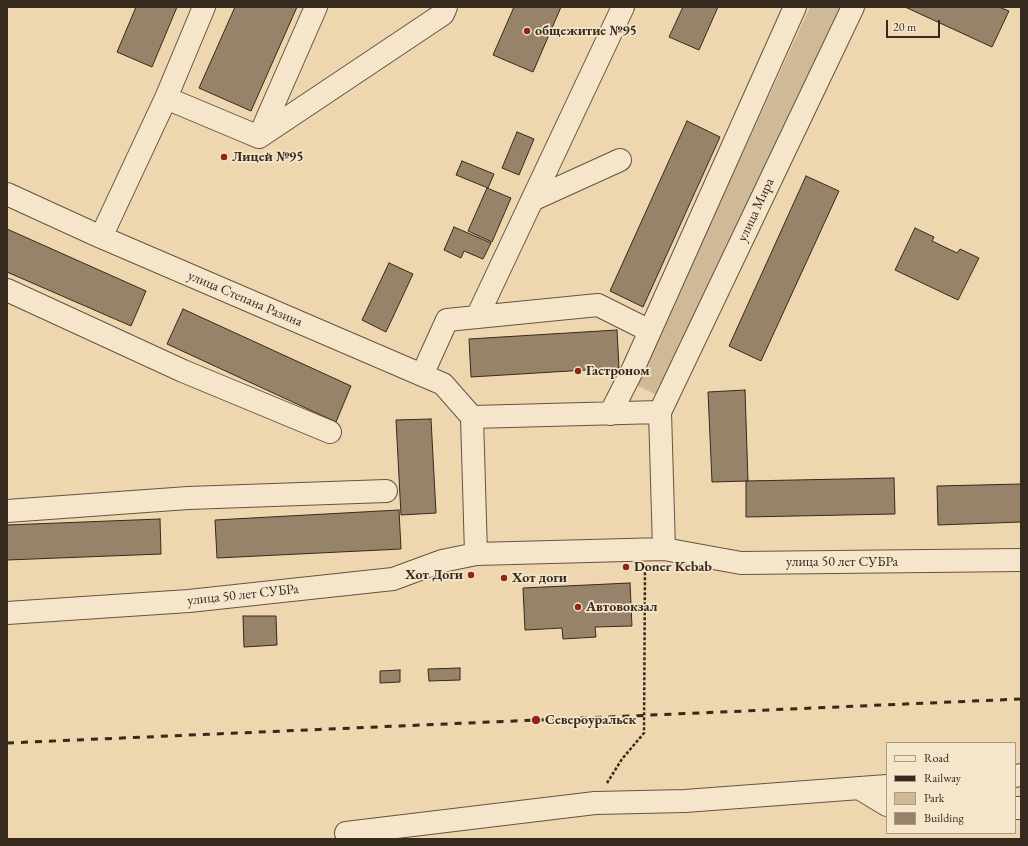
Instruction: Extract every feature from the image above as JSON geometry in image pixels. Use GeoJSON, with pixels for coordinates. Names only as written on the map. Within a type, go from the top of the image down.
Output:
{"type":"FeatureCollection","features":[{"type":"Feature","properties":{"kind":"street"},"geometry":{"type":"LineString","coordinates":[[101,237],[166,98],[204,7]]}},
{"type":"Feature","properties":{"kind":"street"},"geometry":{"type":"LineString","coordinates":[[260,137],[316,7]]}},
{"type":"Feature","properties":{"kind":"street"},"geometry":{"type":"LineString","coordinates":[[477,317],[623,7]]}},
{"type":"Feature","properties":{"kind":"street"},"geometry":{"type":"LineString","coordinates":[[610,414],[633,369],[795,7]]}},
{"type":"Feature","properties":{"kind":"street","name":"улица Мира"},"geometry":{"type":"LineString","coordinates":[[660,412],[853,7]]}},
{"type":"Feature","properties":{"kind":"street"},"geometry":{"type":"LineString","coordinates":[[260,137],[438,9]]}},
{"type":"Feature","properties":{"kind":"street"},"geometry":{"type":"LineString","coordinates":[[166,98],[260,137]]}},
{"type":"Feature","properties":{"kind":"street"},"geometry":{"type":"LineString","coordinates":[[532,200],[620,160]]}},
{"type":"Feature","properties":{"kind":"street","name":"улица Степана Разина"},"geometry":{"type":"LineString","coordinates":[[7,194],[101,237],[443,384],[472,417]]}},
{"type":"Feature","properties":{"kind":"street"},"geometry":{"type":"LineString","coordinates":[[7,290],[183,371],[330,432]]}},
{"type":"Feature","properties":{"kind":"street"},"geometry":{"type":"LineString","coordinates":[[422,375],[447,320],[598,305],[650,331]]}},
{"type":"Feature","properties":{"kind":"street"},"geometry":{"type":"LineString","coordinates":[[476,554],[472,417],[660,412],[655,549]]}},
{"type":"Feature","properties":{"kind":"street"},"geometry":{"type":"LineString","coordinates":[[7,511],[188,498],[386,491]]}},
{"type":"Feature","properties":{"kind":"street","name":"улица 50 лет СУБРа"},"geometry":{"type":"LineString","coordinates":[[7,613],[189,601],[393,579],[442,561],[476,554],[655,549],[741,563],[1021,560]]}},
{"type":"Feature","properties":{"kind":"street"},"geometry":{"type":"LineString","coordinates":[[346,833],[595,803],[685,801],[886,786]]}},
{"type":"Feature","properties":{"kind":"street"},"geometry":{"type":"LineString","coordinates":[[859,788],[886,804]]}},
{"type":"Feature","properties":{"kind":"path"},"geometry":{"type":"LineString","coordinates":[[595,803],[622,759],[644,733],[655,549]]}},
{"type":"Feature","properties":{"kind":"green space"},"geometry":{"type":"Polygon","coordinates":[[[810,7],[840,7],[657,395],[636,385],[810,7]]]}},
{"type":"Feature","properties":{"kind":"building"},"geometry":{"type":"Polygon","coordinates":[[[136,7],[177,7],[152,67],[117,52],[136,7]]]}},
{"type":"Feature","properties":{"kind":"building"},"geometry":{"type":"Polygon","coordinates":[[[235,7],[297,7],[251,111],[199,88],[235,7]]]}},
{"type":"Feature","properties":{"kind":"building","name":"общежитие №95"},"geometry":{"type":"Polygon","coordinates":[[[514,7],[561,7],[533,72],[493,55],[514,7]]]}},
{"type":"Feature","properties":{"kind":"building"},"geometry":{"type":"Polygon","coordinates":[[[683,7],[718,7],[699,50],[669,37],[683,7]]]}},
{"type":"Feature","properties":{"kind":"building"},"geometry":{"type":"Polygon","coordinates":[[[905,7],[999,7],[1009,11],[992,47],[905,7]]]}},
{"type":"Feature","properties":{"kind":"building"},"geometry":{"type":"Polygon","coordinates":[[[687,121],[720,137],[643,307],[610,291],[687,121]]]}},
{"type":"Feature","properties":{"kind":"building"},"geometry":{"type":"Polygon","coordinates":[[[517,132],[534,139],[519,175],[502,168],[517,132]]]}},
{"type":"Feature","properties":{"kind":"building"},"geometry":{"type":"Polygon","coordinates":[[[462,161],[494,174],[488,188],[456,175],[462,161]]]}},
{"type":"Feature","properties":{"kind":"building"},"geometry":{"type":"Polygon","coordinates":[[[806,176],[839,191],[761,361],[729,346],[806,176]]]}},
{"type":"Feature","properties":{"kind":"building"},"geometry":{"type":"Polygon","coordinates":[[[487,188],[511,198],[492,242],[468,231],[487,188]]]}},
{"type":"Feature","properties":{"kind":"building"},"geometry":{"type":"Polygon","coordinates":[[[454,227],[491,243],[483,259],[464,251],[461,258],[444,250],[454,227]]]}},
{"type":"Feature","properties":{"kind":"building"},"geometry":{"type":"Polygon","coordinates":[[[915,228],[934,237],[932,241],[957,253],[960,249],[979,258],[958,300],[895,270],[915,228]]]}},
{"type":"Feature","properties":{"kind":"building"},"geometry":{"type":"Polygon","coordinates":[[[7,229],[146,291],[131,326],[7,272],[7,229]]]}},
{"type":"Feature","properties":{"kind":"building"},"geometry":{"type":"Polygon","coordinates":[[[389,263],[413,274],[386,332],[362,320],[389,263]]]}},
{"type":"Feature","properties":{"kind":"building"},"geometry":{"type":"Polygon","coordinates":[[[183,309],[351,386],[336,422],[167,344],[183,309]]]}},
{"type":"Feature","properties":{"kind":"building"},"geometry":{"type":"Polygon","coordinates":[[[617,330],[619,368],[471,377],[469,339],[617,330]]]}},
{"type":"Feature","properties":{"kind":"building"},"geometry":{"type":"Polygon","coordinates":[[[745,390],[748,481],[712,482],[708,392],[745,390]]]}},
{"type":"Feature","properties":{"kind":"building"},"geometry":{"type":"Polygon","coordinates":[[[431,419],[436,513],[401,515],[396,420],[431,419]]]}},
{"type":"Feature","properties":{"kind":"building"},"geometry":{"type":"Polygon","coordinates":[[[894,478],[895,514],[746,517],[746,481],[894,478]]]}},
{"type":"Feature","properties":{"kind":"building"},"geometry":{"type":"Polygon","coordinates":[[[1021,484],[1021,522],[938,525],[937,486],[1021,484]]]}},
{"type":"Feature","properties":{"kind":"building"},"geometry":{"type":"Polygon","coordinates":[[[399,510],[401,549],[217,558],[215,520],[399,510]]]}},
{"type":"Feature","properties":{"kind":"building"},"geometry":{"type":"Polygon","coordinates":[[[160,519],[161,554],[7,560],[7,525],[160,519]]]}},
{"type":"Feature","properties":{"kind":"building","name":"Автовокзал"},"geometry":{"type":"Polygon","coordinates":[[[630,583],[632,626],[595,627],[596,637],[563,639],[562,628],[525,630],[523,588],[630,583]]]}},
{"type":"Feature","properties":{"kind":"building"},"geometry":{"type":"Polygon","coordinates":[[[243,616],[276,616],[277,645],[244,647],[243,616]]]}},
{"type":"Feature","properties":{"kind":"building"},"geometry":{"type":"Polygon","coordinates":[[[460,668],[460,680],[429,681],[428,669],[460,668]]]}},
{"type":"Feature","properties":{"kind":"building"},"geometry":{"type":"Polygon","coordinates":[[[400,670],[400,682],[380,683],[380,671],[400,670]]]}},
{"type":"Feature","properties":{"kind":"railway"},"geometry":{"type":"LineString","coordinates":[[7,743],[1021,699]]}},
{"type":"Feature","properties":{"kind":"place","name":"общежитие №95"},"geometry":{"type":"Point","coordinates":[527,31]}},
{"type":"Feature","properties":{"kind":"place","name":"Лицей №95"},"geometry":{"type":"Point","coordinates":[224,157]}},
{"type":"Feature","properties":{"kind":"place","name":"Гастроном"},"geometry":{"type":"Point","coordinates":[578,371]}},
{"type":"Feature","properties":{"kind":"place","name":"Doner Kebab"},"geometry":{"type":"Point","coordinates":[626,567]}},
{"type":"Feature","properties":{"kind":"place","name":"Хот Доги"},"geometry":{"type":"Point","coordinates":[471,575]}},
{"type":"Feature","properties":{"kind":"place","name":"Хот доги"},"geometry":{"type":"Point","coordinates":[504,578]}},
{"type":"Feature","properties":{"kind":"place","name":"Автовокзал"},"geometry":{"type":"Point","coordinates":[578,607]}},
{"type":"Feature","properties":{"kind":"place","name":"Североуральск"},"geometry":{"type":"Point","coordinates":[536,720]}}]}
